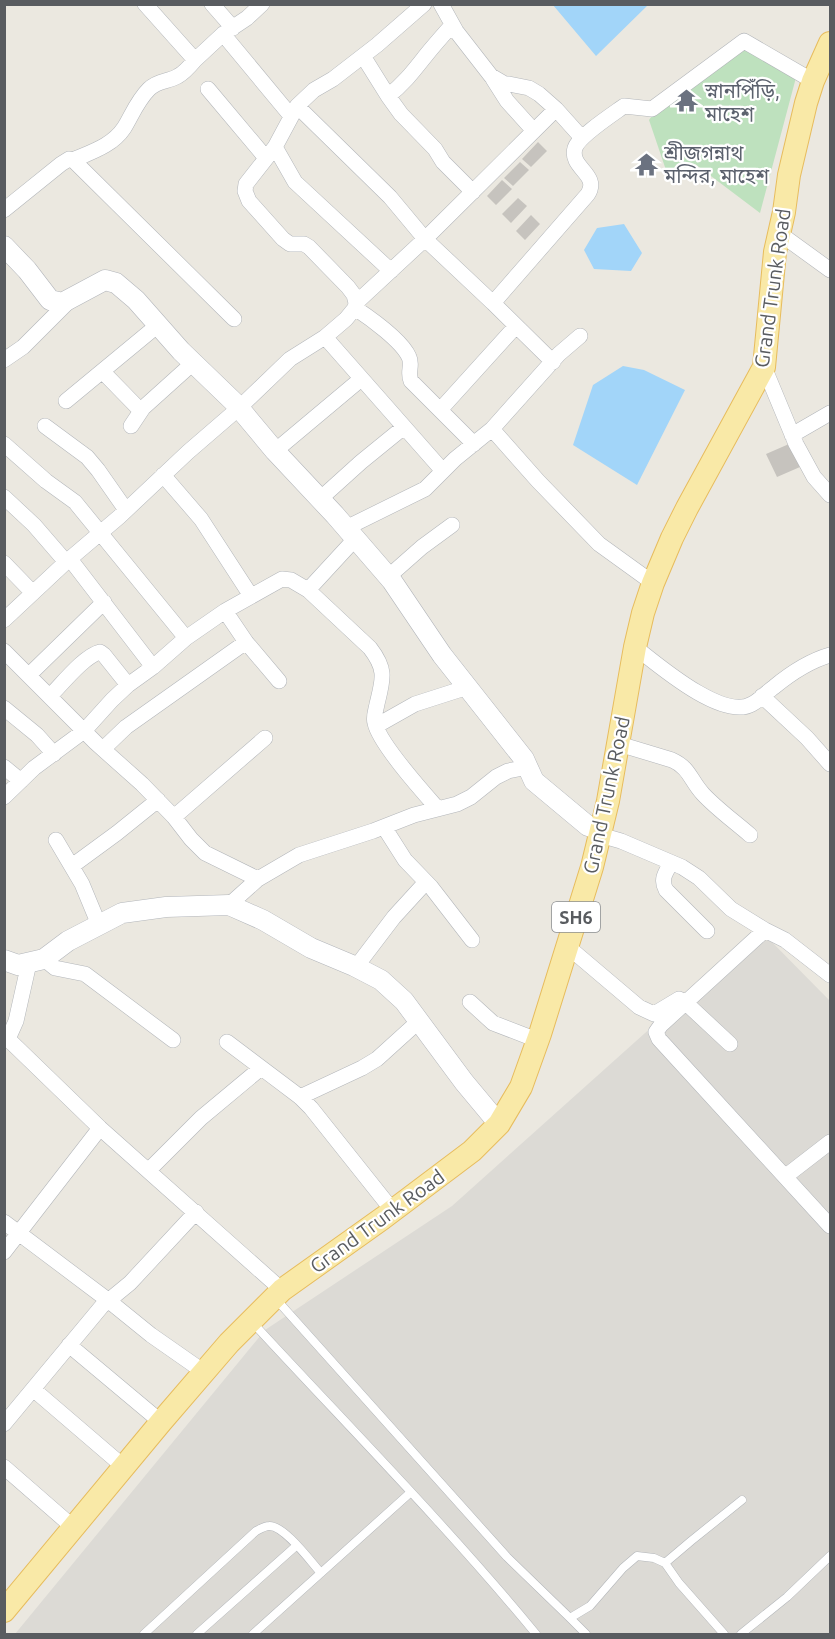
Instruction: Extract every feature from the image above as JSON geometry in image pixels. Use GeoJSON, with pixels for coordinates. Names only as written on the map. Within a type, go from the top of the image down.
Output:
{"type":"FeatureCollection","features":[{"type":"Feature","properties":{"kind":"main road","name":"Grand Trunk Road"},"geometry":{"type":"LineString","coordinates":[[4,1611],[161,1422],[251,1320],[278,1294],[472,1151],[499,1124],[521,1087],[592,867],[608,801],[635,647],[653,583],[672,537],[764,368],[771,281],[789,175],[813,81],[831,44]]}},
{"type":"Feature","properties":{"kind":"street"},"geometry":{"type":"LineString","coordinates":[[145,4],[195,60]]}},
{"type":"Feature","properties":{"kind":"street"},"geometry":{"type":"LineString","coordinates":[[4,210],[61,164],[110,143],[120,133],[148,90],[156,83],[180,75],[228,31],[262,4]]}},
{"type":"Feature","properties":{"kind":"street"},"geometry":{"type":"LineString","coordinates":[[424,4],[363,56],[314,90],[294,111],[270,153],[246,184],[245,191],[249,201],[283,239],[290,244],[304,244],[316,252],[348,287],[354,295],[356,306],[405,351],[410,359],[411,381],[474,444]]}},
{"type":"Feature","properties":{"kind":"street"},"geometry":{"type":"LineString","coordinates":[[441,4],[452,25],[507,101],[534,131]]}},
{"type":"Feature","properties":{"kind":"street"},"geometry":{"type":"LineString","coordinates":[[218,6],[228,31],[294,111],[390,196],[425,239],[553,362]]}},
{"type":"Feature","properties":{"kind":"street"},"geometry":{"type":"LineString","coordinates":[[388,96],[412,74],[428,51],[452,25]]}},
{"type":"Feature","properties":{"kind":"street"},"geometry":{"type":"LineString","coordinates":[[493,303],[592,188],[591,180],[575,158],[575,149],[582,138],[624,106],[652,109],[744,41],[813,81]]}},
{"type":"Feature","properties":{"kind":"street"},"geometry":{"type":"LineString","coordinates":[[363,56],[401,114],[472,192]]}},
{"type":"Feature","properties":{"kind":"street"},"geometry":{"type":"LineString","coordinates":[[491,76],[503,83],[529,88],[539,94],[582,138]]}},
{"type":"Feature","properties":{"kind":"street"},"geometry":{"type":"LineString","coordinates":[[208,89],[296,182],[391,271]]}},
{"type":"Feature","properties":{"kind":"street"},"geometry":{"type":"LineString","coordinates":[[4,620],[239,408],[290,359],[325,337],[346,319],[391,271],[556,109]]}},
{"type":"Feature","properties":{"kind":"street"},"geometry":{"type":"LineString","coordinates":[[73,160],[234,319]]}},
{"type":"Feature","properties":{"kind":"street"},"geometry":{"type":"LineString","coordinates":[[779,233],[831,270]]}},
{"type":"Feature","properties":{"kind":"street"},"geometry":{"type":"LineString","coordinates":[[4,246],[27,270],[50,300],[62,303],[105,280],[116,283],[136,300],[181,351],[239,408],[388,577],[442,656],[524,759],[534,781],[553,798],[588,826],[682,867],[699,878],[731,909],[785,940],[831,975]]}},
{"type":"Feature","properties":{"kind":"street"},"geometry":{"type":"LineString","coordinates":[[4,360],[23,347],[71,299]]}},
{"type":"Feature","properties":{"kind":"street"},"geometry":{"type":"LineString","coordinates":[[66,401],[158,325]]}},
{"type":"Feature","properties":{"kind":"street"},"geometry":{"type":"LineString","coordinates":[[440,410],[516,326]]}},
{"type":"Feature","properties":{"kind":"street"},"geometry":{"type":"LineString","coordinates":[[308,590],[351,534],[425,489],[492,429],[580,336]]}},
{"type":"Feature","properties":{"kind":"street"},"geometry":{"type":"LineString","coordinates":[[325,337],[443,471]]}},
{"type":"Feature","properties":{"kind":"street"},"geometry":{"type":"LineString","coordinates":[[131,426],[141,411],[193,363]]}},
{"type":"Feature","properties":{"kind":"street"},"geometry":{"type":"LineString","coordinates":[[764,368],[792,435],[814,477],[831,495]]}},
{"type":"Feature","properties":{"kind":"street"},"geometry":{"type":"LineString","coordinates":[[103,372],[141,411]]}},
{"type":"Feature","properties":{"kind":"street"},"geometry":{"type":"LineString","coordinates":[[275,451],[361,379]]}},
{"type":"Feature","properties":{"kind":"street"},"geometry":{"type":"LineString","coordinates":[[792,435],[831,413]]}},
{"type":"Feature","properties":{"kind":"street"},"geometry":{"type":"LineString","coordinates":[[45,426],[87,457],[126,510]]}},
{"type":"Feature","properties":{"kind":"street"},"geometry":{"type":"LineString","coordinates":[[320,500],[404,427]]}},
{"type":"Feature","properties":{"kind":"street"},"geometry":{"type":"LineString","coordinates":[[492,429],[599,544],[653,583]]}},
{"type":"Feature","properties":{"kind":"street"},"geometry":{"type":"LineString","coordinates":[[4,444],[46,481],[75,502],[186,638]]}},
{"type":"Feature","properties":{"kind":"street"},"geometry":{"type":"LineString","coordinates":[[163,475],[201,519],[251,596]]}},
{"type":"Feature","properties":{"kind":"street"},"geometry":{"type":"LineString","coordinates":[[4,497],[68,560],[104,602],[153,667]]}},
{"type":"Feature","properties":{"kind":"street"},"geometry":{"type":"LineString","coordinates":[[388,577],[422,547],[452,525]]}},
{"type":"Feature","properties":{"kind":"street"},"geometry":{"type":"LineString","coordinates":[[4,563],[33,593]]}},
{"type":"Feature","properties":{"kind":"street"},"geometry":{"type":"LineString","coordinates":[[4,797],[34,768],[84,731],[128,685],[186,638],[225,611],[282,579],[291,580],[308,590],[378,658],[383,677],[374,723],[386,744],[438,809]]}},
{"type":"Feature","properties":{"kind":"street"},"geometry":{"type":"LineString","coordinates":[[29,675],[104,602]]}},
{"type":"Feature","properties":{"kind":"street"},"geometry":{"type":"LineString","coordinates":[[225,611],[246,642],[279,681]]}},
{"type":"Feature","properties":{"kind":"street"},"geometry":{"type":"LineString","coordinates":[[103,749],[126,727],[246,642]]}},
{"type":"Feature","properties":{"kind":"street"},"geometry":{"type":"LineString","coordinates":[[635,647],[708,699],[734,708],[751,705],[801,667],[820,658],[831,656]]}},
{"type":"Feature","properties":{"kind":"street"},"geometry":{"type":"LineString","coordinates":[[4,651],[84,731],[158,800],[204,854],[258,879]]}},
{"type":"Feature","properties":{"kind":"street"},"geometry":{"type":"LineString","coordinates":[[50,696],[97,652],[104,655],[128,685]]}},
{"type":"Feature","properties":{"kind":"street"},"geometry":{"type":"LineString","coordinates":[[376,726],[415,704],[468,687]]}},
{"type":"Feature","properties":{"kind":"street"},"geometry":{"type":"LineString","coordinates":[[762,696],[831,764]]}},
{"type":"Feature","properties":{"kind":"street"},"geometry":{"type":"LineString","coordinates":[[4,708],[37,735],[54,754]]}},
{"type":"Feature","properties":{"kind":"street"},"geometry":{"type":"LineString","coordinates":[[174,817],[265,738]]}},
{"type":"Feature","properties":{"kind":"street"},"geometry":{"type":"LineString","coordinates":[[619,744],[680,764],[687,769],[694,784],[705,796],[750,836]]}},
{"type":"Feature","properties":{"kind":"street"},"geometry":{"type":"LineString","coordinates":[[4,767],[21,781]]}},
{"type":"Feature","properties":{"kind":"street"},"geometry":{"type":"LineString","coordinates":[[229,905],[258,879],[299,855],[414,815],[457,804],[471,797],[496,777],[508,771],[528,767]]}},
{"type":"Feature","properties":{"kind":"street"},"geometry":{"type":"LineString","coordinates":[[72,866],[158,800]]}},
{"type":"Feature","properties":{"kind":"street"},"geometry":{"type":"LineString","coordinates":[[384,827],[405,860],[449,909],[472,940]]}},
{"type":"Feature","properties":{"kind":"street"},"geometry":{"type":"LineString","coordinates":[[56,840],[82,884],[99,925]]}},
{"type":"Feature","properties":{"kind":"street"},"geometry":{"type":"LineString","coordinates":[[671,862],[664,876],[663,884],[666,890],[707,931]]}},
{"type":"Feature","properties":{"kind":"street"},"geometry":{"type":"LineString","coordinates":[[356,967],[394,917],[426,882]]}},
{"type":"Feature","properties":{"kind":"street"},"geometry":{"type":"LineString","coordinates":[[4,960],[18,965],[36,961],[68,941],[122,913],[166,907],[229,905],[263,920],[310,948],[381,980],[404,1001],[464,1082],[499,1124]]}},
{"type":"Feature","properties":{"kind":"street"},"geometry":{"type":"LineString","coordinates":[[765,930],[656,1032],[659,1039],[831,1226]]}},
{"type":"Feature","properties":{"kind":"street"},"geometry":{"type":"LineString","coordinates":[[567,946],[639,1007],[654,1014],[679,999],[730,1044]]}},
{"type":"Feature","properties":{"kind":"street"},"geometry":{"type":"LineString","coordinates":[[36,961],[55,968],[85,974],[173,1040]]}},
{"type":"Feature","properties":{"kind":"street"},"geometry":{"type":"LineString","coordinates":[[36,961],[16,1021],[6,1041],[196,1212],[278,1294]]}},
{"type":"Feature","properties":{"kind":"street"},"geometry":{"type":"LineString","coordinates":[[470,1002],[493,1023],[537,1040]]}},
{"type":"Feature","properties":{"kind":"street"},"geometry":{"type":"LineString","coordinates":[[300,1097],[377,1059],[419,1021]]}},
{"type":"Feature","properties":{"kind":"street"},"geometry":{"type":"LineString","coordinates":[[227,1042],[300,1097],[311,1108],[393,1211]]}},
{"type":"Feature","properties":{"kind":"street"},"geometry":{"type":"LineString","coordinates":[[149,1170],[201,1118],[261,1068]]}},
{"type":"Feature","properties":{"kind":"street"},"geometry":{"type":"LineString","coordinates":[[4,1252],[100,1128]]}},
{"type":"Feature","properties":{"kind":"street"},"geometry":{"type":"LineString","coordinates":[[786,1176],[831,1142]]}},
{"type":"Feature","properties":{"kind":"street"},"geometry":{"type":"LineString","coordinates":[[4,1424],[102,1306],[130,1283],[196,1212]]}},
{"type":"Feature","properties":{"kind":"street"},"geometry":{"type":"LineString","coordinates":[[4,1222],[109,1300],[151,1335],[204,1372]]}},
{"type":"Feature","properties":{"kind":"street"},"geometry":{"type":"LineString","coordinates":[[69,1346],[161,1422]]}},
{"type":"Feature","properties":{"kind":"street"},"geometry":{"type":"LineString","coordinates":[[33,1389],[124,1467]]}},
{"type":"Feature","properties":{"kind":"street"},"geometry":{"type":"LineString","coordinates":[[4,1467],[74,1528]]}},
{"type":"Feature","properties":{"kind":"lane"},"geometry":{"type":"LineString","coordinates":[[278,1294],[507,1557],[586,1635]]}},
{"type":"Feature","properties":{"kind":"lane"},"geometry":{"type":"LineString","coordinates":[[251,1320],[501,1591],[536,1635]]}},
{"type":"Feature","properties":{"kind":"lane"},"geometry":{"type":"LineString","coordinates":[[253,1635],[411,1492]]}},
{"type":"Feature","properties":{"kind":"lane"},"geometry":{"type":"LineString","coordinates":[[665,1563],[742,1500]]}},
{"type":"Feature","properties":{"kind":"lane"},"geometry":{"type":"LineString","coordinates":[[144,1635],[256,1531],[268,1525],[277,1527],[286,1534],[321,1573]]}},
{"type":"Feature","properties":{"kind":"lane"},"geometry":{"type":"LineString","coordinates":[[197,1635],[296,1546]]}},
{"type":"Feature","properties":{"kind":"lane"},"geometry":{"type":"LineString","coordinates":[[570,1618],[590,1606],[622,1568],[637,1556],[654,1558],[665,1563],[724,1635]]}},
{"type":"Feature","properties":{"kind":"lane"},"geometry":{"type":"LineString","coordinates":[[741,1635],[831,1556]]}},
{"type":"Feature","properties":{"kind":"shaded area"},"geometry":{"type":"Polygon","coordinates":[[[760,930],[830,1001],[830,1634],[15,1634],[265,1330],[452,1206],[760,930]]]}},
{"type":"Feature","properties":{"kind":"green space"},"geometry":{"type":"Polygon","coordinates":[[[739,44],[798,70],[760,213],[695,164],[668,176],[649,120],[662,102],[739,44]]]}},
{"type":"Feature","properties":{"kind":"water"},"geometry":{"type":"Polygon","coordinates":[[[553,5],[648,5],[596,56],[553,5]]]}},
{"type":"Feature","properties":{"kind":"water"},"geometry":{"type":"Polygon","coordinates":[[[624,224],[642,253],[631,271],[594,269],[584,250],[597,228],[624,224]]]}},
{"type":"Feature","properties":{"kind":"water"},"geometry":{"type":"Polygon","coordinates":[[[623,366],[644,370],[685,390],[637,485],[573,445],[593,385],[623,366]]]}},
{"type":"Feature","properties":{"kind":"building"},"geometry":{"type":"Polygon","coordinates":[[[538,142],[547,151],[531,167],[522,159],[538,142]]]}},
{"type":"Feature","properties":{"kind":"building"},"geometry":{"type":"Polygon","coordinates":[[[520,162],[529,170],[513,186],[504,178],[520,162]]]}},
{"type":"Feature","properties":{"kind":"building"},"geometry":{"type":"Polygon","coordinates":[[[502,180],[512,189],[496,205],[487,196],[502,180]]]}},
{"type":"Feature","properties":{"kind":"building"},"geometry":{"type":"Polygon","coordinates":[[[518,198],[527,206],[511,223],[502,214],[518,198]]]}},
{"type":"Feature","properties":{"kind":"building"},"geometry":{"type":"Polygon","coordinates":[[[531,215],[540,224],[525,240],[516,231],[531,215]]]}},
{"type":"Feature","properties":{"kind":"building"},"geometry":{"type":"Polygon","coordinates":[[[789,444],[800,467],[777,477],[766,454],[789,444]]]}},
{"type":"Feature","properties":{"kind":"place","name":"স্নানপিঁড়ি, মাহেশ"},"geometry":{"type":"Point","coordinates":[687,101]}},
{"type":"Feature","properties":{"kind":"place","name":"শ্রীজগন্নাথ মন্দির, মাহেশ"},"geometry":{"type":"Point","coordinates":[646,164]}}]}
